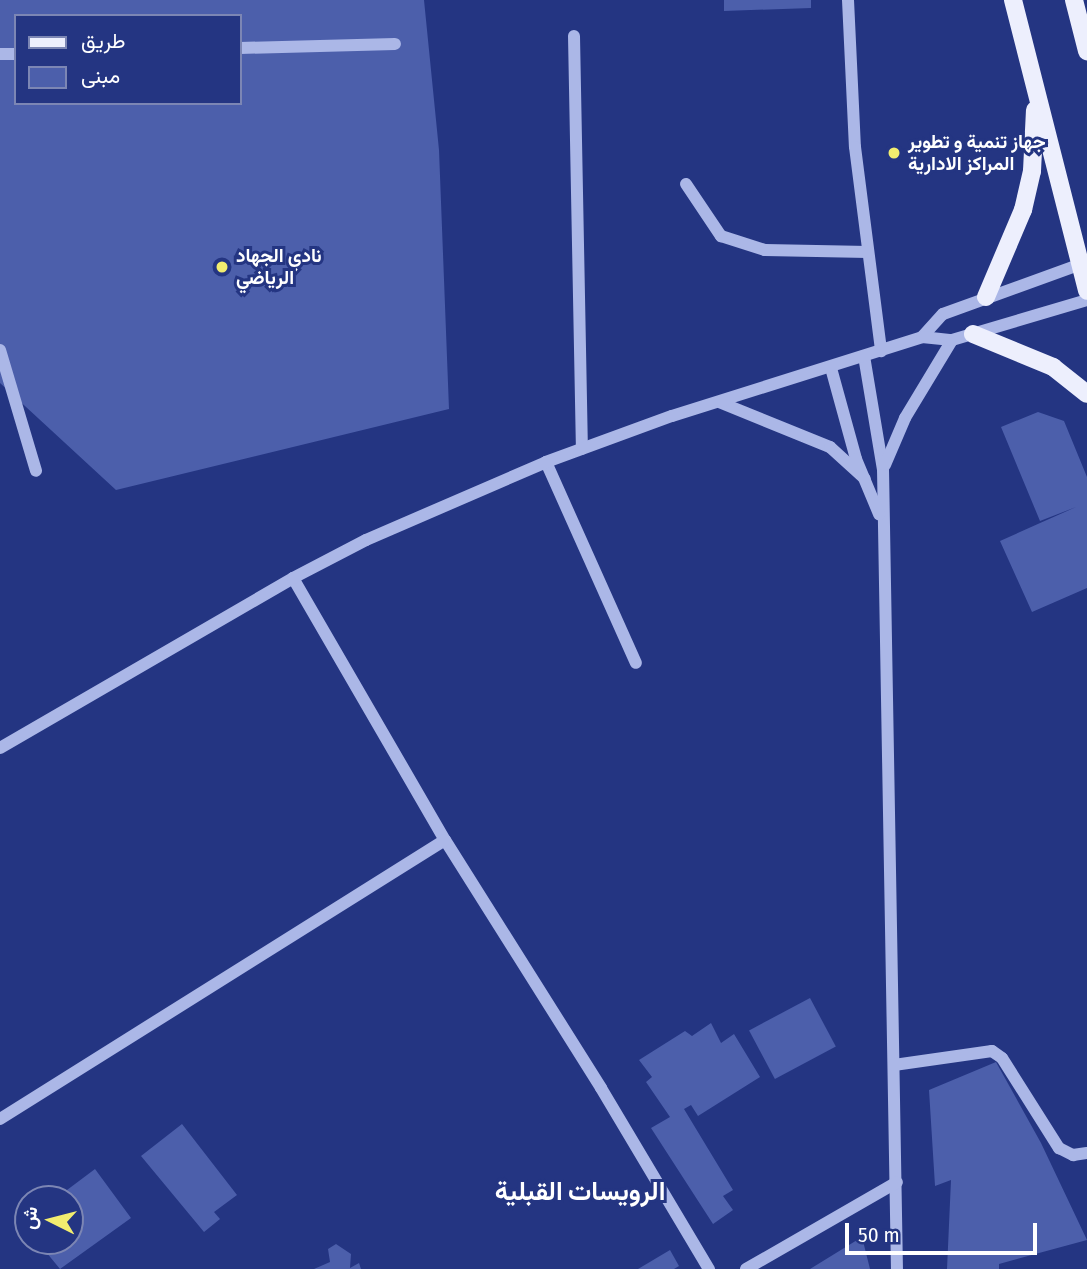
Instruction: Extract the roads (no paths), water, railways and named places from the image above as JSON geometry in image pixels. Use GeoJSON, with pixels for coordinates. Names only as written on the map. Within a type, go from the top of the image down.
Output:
{"type":"FeatureCollection","features":[{"type":"Feature","properties":{"kind":"main road"},"geometry":{"type":"LineString","coordinates":[[1013,0],[1084,262],[1087,291]]}},
{"type":"Feature","properties":{"kind":"main road"},"geometry":{"type":"LineString","coordinates":[[1074,0],[1087,51]]}},
{"type":"Feature","properties":{"kind":"main road"},"geometry":{"type":"LineString","coordinates":[[1079,23],[1087,41]]}},
{"type":"Feature","properties":{"kind":"main road"},"geometry":{"type":"LineString","coordinates":[[986,297],[1029,184],[1035,89]]}},
{"type":"Feature","properties":{"kind":"main road"},"geometry":{"type":"LineString","coordinates":[[973,334],[1053,367],[1087,394]]}},
{"type":"Feature","properties":{"kind":"street"},"geometry":{"type":"LineString","coordinates":[[848,0],[855,147],[881,351]]}},
{"type":"Feature","properties":{"kind":"street"},"geometry":{"type":"LineString","coordinates":[[574,36],[582,449]]}},
{"type":"Feature","properties":{"kind":"street"},"geometry":{"type":"LineString","coordinates":[[242,48],[395,44]]}},
{"type":"Feature","properties":{"kind":"street"},"geometry":{"type":"LineString","coordinates":[[686,184],[703,216],[721,236],[765,250],[868,252]]}},
{"type":"Feature","properties":{"kind":"street"},"geometry":{"type":"LineString","coordinates":[[922,337],[943,314],[1084,262]]}},
{"type":"Feature","properties":{"kind":"street"},"geometry":{"type":"LineString","coordinates":[[0,748],[293,578],[366,540],[546,462],[719,402],[922,337],[952,340],[1087,300]]}},
{"type":"Feature","properties":{"kind":"street"},"geometry":{"type":"LineString","coordinates":[[883,469],[905,418],[952,340]]}},
{"type":"Feature","properties":{"kind":"street"},"geometry":{"type":"LineString","coordinates":[[0,350],[36,471]]}},
{"type":"Feature","properties":{"kind":"street"},"geometry":{"type":"LineString","coordinates":[[864,356],[883,469],[897,1269]]}},
{"type":"Feature","properties":{"kind":"street"},"geometry":{"type":"LineString","coordinates":[[831,368],[865,479],[882,521]]}},
{"type":"Feature","properties":{"kind":"street"},"geometry":{"type":"LineString","coordinates":[[719,402],[830,447],[865,479]]}},
{"type":"Feature","properties":{"kind":"street"},"geometry":{"type":"LineString","coordinates":[[546,462],[636,663]]}},
{"type":"Feature","properties":{"kind":"street"},"geometry":{"type":"LineString","coordinates":[[293,578],[445,840],[601,1088],[709,1269]]}},
{"type":"Feature","properties":{"kind":"street"},"geometry":{"type":"LineString","coordinates":[[0,1119],[445,840]]}},
{"type":"Feature","properties":{"kind":"street"},"geometry":{"type":"LineString","coordinates":[[894,1065],[992,1051],[1002,1058],[1059,1148],[1073,1155],[1087,1153]]}},
{"type":"Feature","properties":{"kind":"street"},"geometry":{"type":"LineString","coordinates":[[746,1269],[897,1182]]}},
{"type":"Feature","properties":{"kind":"place","name":"جهاز تنمية و تطوير المراكز الادارية"},"geometry":{"type":"Point","coordinates":[894,153]}},
{"type":"Feature","properties":{"kind":"place","name":"نادي الجهاد الرياضي"},"geometry":{"type":"Point","coordinates":[222,267]}},
{"type":"Feature","properties":{"kind":"district","name":"الرويسات القبلية"},"geometry":{"type":"Point","coordinates":[580,1192]}}]}
